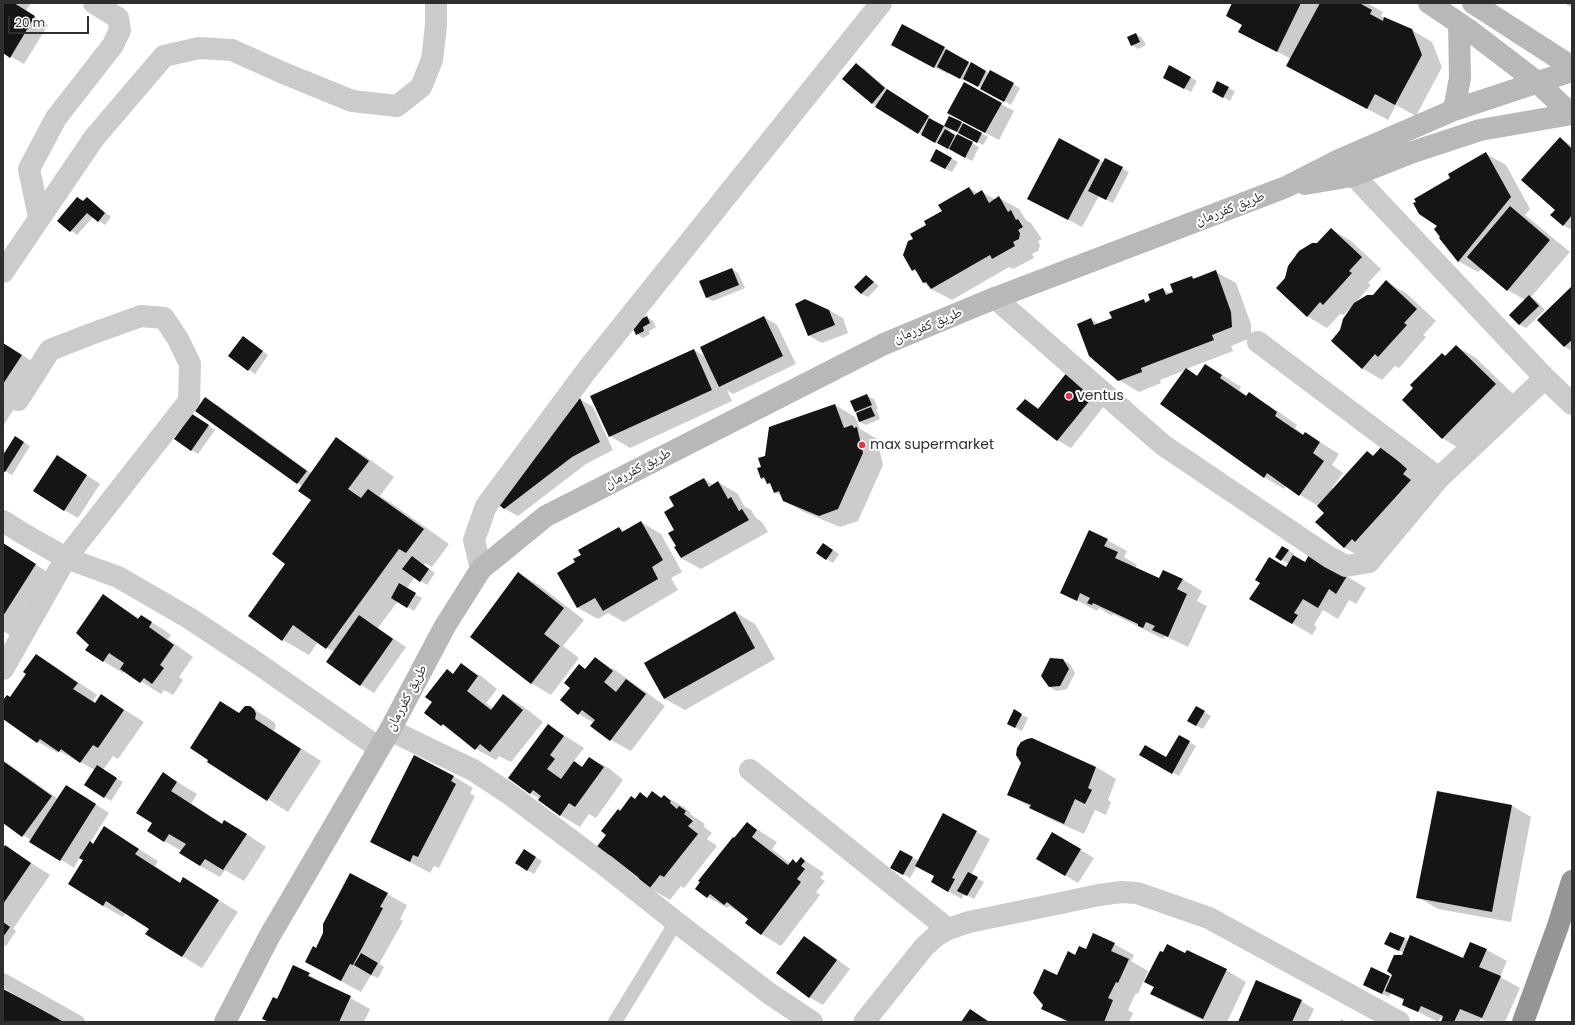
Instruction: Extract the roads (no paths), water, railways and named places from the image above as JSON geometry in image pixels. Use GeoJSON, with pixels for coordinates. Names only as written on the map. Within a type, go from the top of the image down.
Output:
{"type":"FeatureCollection","features":[{"type":"Feature","properties":{"kind":"highway"},"geometry":{"type":"LineString","coordinates":[[1523,1022],[1558,926],[1572,881]]}},
{"type":"Feature","properties":{"kind":"main road"},"geometry":{"type":"LineString","coordinates":[[1428,3],[1537,82],[1571,114]]}},
{"type":"Feature","properties":{"kind":"main road"},"geometry":{"type":"LineString","coordinates":[[1473,3],[1572,67]]}},
{"type":"Feature","properties":{"kind":"main road"},"geometry":{"type":"LineString","coordinates":[[1454,110],[1460,78],[1459,24]]}},
{"type":"Feature","properties":{"kind":"main road"},"geometry":{"type":"LineString","coordinates":[[1286,187],[1339,160],[1454,110],[1572,71]]}},
{"type":"Feature","properties":{"kind":"main road"},"geometry":{"type":"LineString","coordinates":[[1286,187],[1352,176],[1413,152],[1480,130],[1571,114]]}},
{"type":"Feature","properties":{"kind":"main road","name":"طريق كفررمان"},"geometry":{"type":"LineString","coordinates":[[225,1022],[270,937],[384,739],[445,626],[481,568],[546,516],[884,344],[995,298],[1286,187]]}},
{"type":"Feature","properties":{"kind":"street"},"geometry":{"type":"LineString","coordinates":[[40,217],[29,169],[56,118],[113,45],[120,30],[118,18],[94,3]]}},
{"type":"Feature","properties":{"kind":"street"},"geometry":{"type":"LineString","coordinates":[[3,272],[94,138],[164,56],[199,48],[232,50],[352,101],[396,106],[421,87],[432,60],[436,24],[436,3]]}},
{"type":"Feature","properties":{"kind":"street"},"geometry":{"type":"LineString","coordinates":[[481,568],[474,540],[486,506],[587,370],[881,3]]}},
{"type":"Feature","properties":{"kind":"street"},"geometry":{"type":"LineString","coordinates":[[1339,160],[1352,176],[1545,378],[1572,404]]}},
{"type":"Feature","properties":{"kind":"street"},"geometry":{"type":"LineString","coordinates":[[995,298],[1163,445],[1330,557],[1346,566],[1369,562],[1439,478],[1545,378]]}},
{"type":"Feature","properties":{"kind":"street"},"geometry":{"type":"LineString","coordinates":[[3,669],[66,558],[189,401],[190,364],[178,339],[164,318],[141,316],[50,350],[18,400]]}},
{"type":"Feature","properties":{"kind":"street"},"geometry":{"type":"LineString","coordinates":[[1258,342],[1439,478]]}},
{"type":"Feature","properties":{"kind":"street"},"geometry":{"type":"LineString","coordinates":[[3,521],[66,558],[118,578],[189,618],[263,668],[384,739],[472,770],[508,793],[603,864],[770,994],[812,1022]]}},
{"type":"Feature","properties":{"kind":"street"},"geometry":{"type":"LineString","coordinates":[[750,770],[948,929]]}},
{"type":"Feature","properties":{"kind":"street"},"geometry":{"type":"LineString","coordinates":[[864,1022],[924,947],[936,936],[948,929],[969,922],[1120,892],[1137,893],[1196,913],[1222,924],[1399,1022]]}},
{"type":"Feature","properties":{"kind":"lane"},"geometry":{"type":"LineString","coordinates":[[615,1022],[676,922]]}},
{"type":"Feature","properties":{"kind":"lane"},"geometry":{"type":"LineString","coordinates":[[3,980],[78,1022]]}},
{"type":"Feature","properties":{"kind":"place","name":"ventus"},"geometry":{"type":"Point","coordinates":[1069,396]}},
{"type":"Feature","properties":{"kind":"place","name":"max supermarket"},"geometry":{"type":"Point","coordinates":[862,445]}}]}
